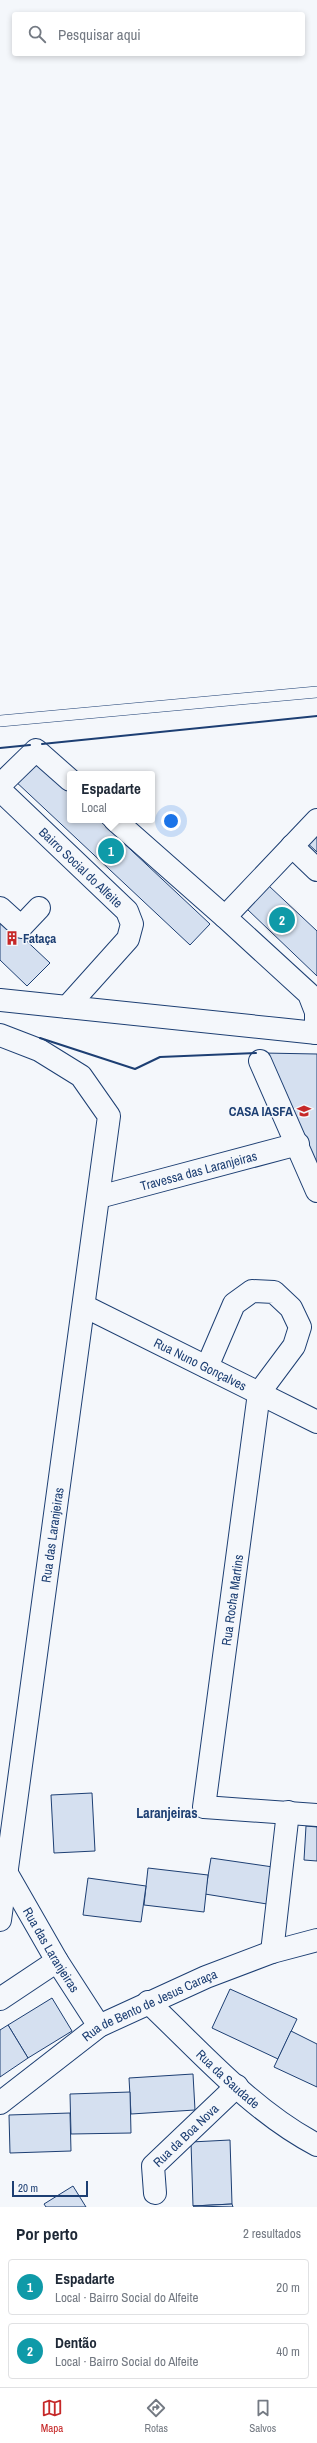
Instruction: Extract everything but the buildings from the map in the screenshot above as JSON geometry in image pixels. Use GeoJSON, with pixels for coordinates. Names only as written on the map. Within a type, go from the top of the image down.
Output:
{"type":"FeatureCollection","features":[{"type":"Feature","properties":{"kind":"street"},"geometry":{"type":"LineString","coordinates":[[0,785],[36,750],[67,777]]}},
{"type":"Feature","properties":{"kind":"street","name":"Bairro Social do Alfeite"},"geometry":{"type":"LineString","coordinates":[[0,790],[127,910],[132,924],[128,939],[67,1007]]}},
{"type":"Feature","properties":{"kind":"street"},"geometry":{"type":"LineString","coordinates":[[225,917],[317,820]]}},
{"type":"Feature","properties":{"kind":"street"},"geometry":{"type":"LineString","coordinates":[[0,1000],[317,1033],[316,1012],[309,994],[225,917],[118,823]]}},
{"type":"Feature","properties":{"kind":"street"},"geometry":{"type":"LineString","coordinates":[[292,846],[317,870]]}},
{"type":"Feature","properties":{"kind":"street"},"geometry":{"type":"LineString","coordinates":[[0,908],[21,927],[39,908]]}},
{"type":"Feature","properties":{"kind":"street","name":"Rua das Laranjeiras"},"geometry":{"type":"LineString","coordinates":[[0,1035],[39,1050],[81,1076],[109,1116],[84,1306],[4,1867],[0,1920]]}},
{"type":"Feature","properties":{"kind":"street"},"geometry":{"type":"LineString","coordinates":[[260,1061],[298,1144],[317,1191]]}},
{"type":"Feature","properties":{"kind":"street","name":"Travessa das Laranjeiras"},"geometry":{"type":"LineString","coordinates":[[99,1197],[298,1144]]}},
{"type":"Feature","properties":{"kind":"street"},"geometry":{"type":"LineString","coordinates":[[208,1367],[234,1304],[252,1291],[274,1292],[291,1308],[300,1327],[294,1346],[260,1394]]}},
{"type":"Feature","properties":{"kind":"street","name":"Rua Nuno Gonçalves"},"geometry":{"type":"LineString","coordinates":[[84,1306],[317,1422]]}},
{"type":"Feature","properties":{"kind":"street","name":"Rua Rocha Martins"},"geometry":{"type":"LineString","coordinates":[[260,1394],[204,1806],[288,1812]]}},
{"type":"Feature","properties":{"kind":"street"},"geometry":{"type":"LineString","coordinates":[[272,1952],[288,1812],[317,1815]]}},
{"type":"Feature","properties":{"kind":"street","name":"Rua das Laranjeiras"},"geometry":{"type":"LineString","coordinates":[[4,1867],[57,1962],[99,2026]]}},
{"type":"Feature","properties":{"kind":"street","name":"Rua de Bento de Jesus Caraça"},"geometry":{"type":"LineString","coordinates":[[0,2103],[99,2026],[148,2002],[272,1952],[317,1940]]}},
{"type":"Feature","properties":{"kind":"street"},"geometry":{"type":"LineString","coordinates":[[0,1999],[57,1962]]}},
{"type":"Feature","properties":{"kind":"street","name":"Rua da Saudade"},"geometry":{"type":"LineString","coordinates":[[148,2002],[237,2086],[290,2131],[317,2145]]}},
{"type":"Feature","properties":{"kind":"street","name":"Rua da Boa Nova"},"geometry":{"type":"LineString","coordinates":[[155,2193],[153,2166],[237,2086]]}},
{"type":"Feature","properties":{"kind":"lane"},"geometry":{"type":"LineString","coordinates":[[0,721],[317,692]]}},
{"type":"Feature","properties":{"kind":"wall"},"geometry":{"type":"LineString","coordinates":[[42,744],[317,716]]}},
{"type":"Feature","properties":{"kind":"wall"},"geometry":{"type":"LineString","coordinates":[[0,748],[30,745]]}},
{"type":"Feature","properties":{"kind":"wall"},"geometry":{"type":"LineString","coordinates":[[40,1038],[135,1069],[160,1057],[256,1053]]}},
{"type":"Feature","properties":{"kind":"place","name":"Espadarte"},"geometry":{"type":"Point","coordinates":[111,851]}},
{"type":"Feature","properties":{"kind":"place","name":"Dentão"},"geometry":{"type":"Point","coordinates":[282,920]}},
{"type":"Feature","properties":{"kind":"place","name":"Fataça"},"geometry":{"type":"Point","coordinates":[12,938]}},
{"type":"Feature","properties":{"kind":"place","name":"CASA IASFA"},"geometry":{"type":"Point","coordinates":[304,1111]}},
{"type":"Feature","properties":{"kind":"district","name":"Laranjeiras"},"geometry":{"type":"Point","coordinates":[167,1813]}}]}
